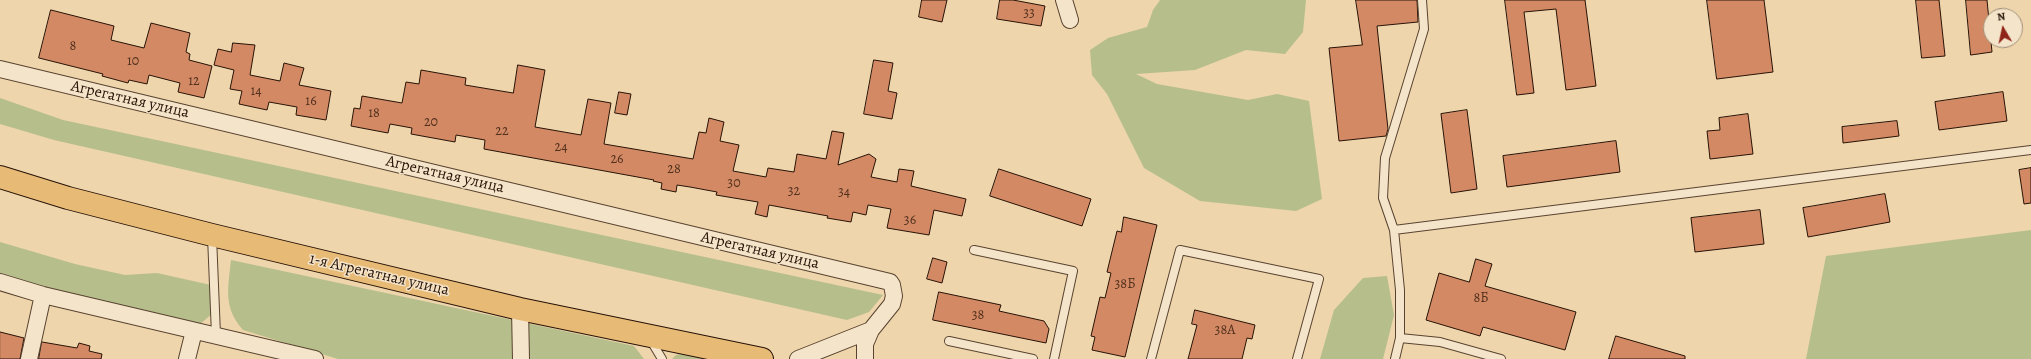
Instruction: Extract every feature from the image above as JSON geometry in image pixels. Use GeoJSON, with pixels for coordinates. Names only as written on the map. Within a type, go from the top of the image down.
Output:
{"type":"FeatureCollection","features":[{"type":"Feature","properties":{"kind":"main road","name":"1-я Агрегатная улица"},"geometry":{"type":"LineString","coordinates":[[0,177],[68,198],[212,235],[520,309],[762,359]]}},
{"type":"Feature","properties":{"kind":"street"},"geometry":{"type":"LineString","coordinates":[[1064,0],[1070,20]]}},
{"type":"Feature","properties":{"kind":"street","name":"Агрегатная улица"},"geometry":{"type":"LineString","coordinates":[[0,69],[890,282],[894,296],[892,304],[871,330]]}},
{"type":"Feature","properties":{"kind":"street"},"geometry":{"type":"LineString","coordinates":[[0,282],[43,295],[315,359]]}},
{"type":"Feature","properties":{"kind":"street"},"geometry":{"type":"LineString","coordinates":[[29,359],[43,295]]}},
{"type":"Feature","properties":{"kind":"street"},"geometry":{"type":"LineString","coordinates":[[520,309],[521,359]]}},
{"type":"Feature","properties":{"kind":"street"},"geometry":{"type":"LineString","coordinates":[[798,359],[871,330]]}},
{"type":"Feature","properties":{"kind":"street"},"geometry":{"type":"LineString","coordinates":[[864,359],[865,344],[871,330]]}},
{"type":"Feature","properties":{"kind":"street"},"geometry":{"type":"LineString","coordinates":[[187,359],[194,331]]}},
{"type":"Feature","properties":{"kind":"lane"},"geometry":{"type":"LineString","coordinates":[[1396,359],[1400,338],[1400,290],[1394,230],[1383,198],[1385,158],[1424,29],[1422,0]]}},
{"type":"Feature","properties":{"kind":"lane"},"geometry":{"type":"LineString","coordinates":[[1394,230],[2031,150]]}},
{"type":"Feature","properties":{"kind":"lane"},"geometry":{"type":"LineString","coordinates":[[212,235],[216,336]]}},
{"type":"Feature","properties":{"kind":"lane"},"geometry":{"type":"LineString","coordinates":[[974,250],[1073,271],[1054,359]]}},
{"type":"Feature","properties":{"kind":"lane"},"geometry":{"type":"LineString","coordinates":[[1151,359],[1180,250],[1318,279],[1298,359]]}},
{"type":"Feature","properties":{"kind":"lane"},"geometry":{"type":"LineString","coordinates":[[648,335],[662,359]]}},
{"type":"Feature","properties":{"kind":"lane"},"geometry":{"type":"LineString","coordinates":[[1400,338],[1440,342],[1502,359]]}},
{"type":"Feature","properties":{"kind":"lane"},"geometry":{"type":"LineString","coordinates":[[949,341],[1033,359]]}},
{"type":"Feature","properties":{"kind":"green space"},"geometry":{"type":"Polygon","coordinates":[[[1160,0],[1306,0],[1303,32],[1285,54],[1246,50],[1195,70],[1136,74],[1157,84],[1248,100],[1277,94],[1309,101],[1322,199],[1296,211],[1200,201],[1144,168],[1107,94],[1092,75],[1090,50],[1108,38],[1147,27],[1153,10],[1160,0]]]}},
{"type":"Feature","properties":{"kind":"green space"},"geometry":{"type":"Polygon","coordinates":[[[0,98],[63,120],[883,295],[869,312],[847,320],[54,140],[0,124],[0,98]]]}},
{"type":"Feature","properties":{"kind":"green space"},"geometry":{"type":"Polygon","coordinates":[[[2031,230],[2031,359],[1806,359],[1826,256],[2031,230]]]}},
{"type":"Feature","properties":{"kind":"green space"},"geometry":{"type":"Polygon","coordinates":[[[0,242],[75,264],[125,275],[157,273],[211,285],[213,313],[199,325],[162,319],[0,276],[0,242]]]}},
{"type":"Feature","properties":{"kind":"green space"},"geometry":{"type":"Polygon","coordinates":[[[231,260],[634,346],[644,359],[338,359],[243,330],[232,313],[228,297],[231,260]]]}},
{"type":"Feature","properties":{"kind":"green space"},"geometry":{"type":"Polygon","coordinates":[[[1387,276],[1394,315],[1383,359],[1320,359],[1334,310],[1363,278],[1387,276]]]}},
{"type":"Feature","properties":{"kind":"green space"},"geometry":{"type":"Polygon","coordinates":[[[680,354],[706,359],[672,359],[676,355],[680,354]]]}},
{"type":"Feature","properties":{"kind":"building"},"geometry":{"type":"Polygon","coordinates":[[[922,0],[947,0],[942,22],[919,17],[922,0]]]}},
{"type":"Feature","properties":{"kind":"building"},"geometry":{"type":"Polygon","coordinates":[[[1000,0],[1013,0],[1045,6],[1041,26],[997,19],[1000,0]]]}},
{"type":"Feature","properties":{"kind":"building"},"geometry":{"type":"Polygon","coordinates":[[[1356,0],[1417,0],[1418,22],[1377,26],[1388,129],[1386,136],[1339,141],[1329,48],[1362,45],[1356,0]]]}},
{"type":"Feature","properties":{"kind":"building"},"geometry":{"type":"Polygon","coordinates":[[[1505,0],[1585,0],[1596,86],[1566,90],[1556,9],[1524,12],[1534,93],[1517,95],[1505,0]]]}},
{"type":"Feature","properties":{"kind":"building"},"geometry":{"type":"Polygon","coordinates":[[[1707,0],[1764,0],[1773,72],[1717,79],[1707,0]]]}},
{"type":"Feature","properties":{"kind":"building"},"geometry":{"type":"Polygon","coordinates":[[[1916,0],[1939,0],[1945,56],[1922,58],[1916,0]]]}},
{"type":"Feature","properties":{"kind":"building"},"geometry":{"type":"Polygon","coordinates":[[[1966,0],[1987,0],[1988,8],[1983,8],[1983,48],[1992,48],[1992,52],[1971,55],[1966,0]]]}},
{"type":"Feature","properties":{"kind":"building"},"geometry":{"type":"Polygon","coordinates":[[[51,10],[114,26],[111,40],[144,48],[151,23],[190,33],[186,52],[190,54],[189,60],[212,66],[204,98],[178,92],[180,83],[149,75],[147,84],[129,80],[128,83],[102,76],[103,74],[39,58],[51,10]]]}},
{"type":"Feature","properties":{"kind":"building"},"geometry":{"type":"Polygon","coordinates":[[[233,43],[255,45],[250,75],[280,81],[284,63],[304,68],[299,85],[331,91],[326,120],[296,115],[297,107],[269,102],[267,110],[239,104],[242,91],[230,89],[234,70],[214,65],[218,49],[231,52],[233,43]]]}},
{"type":"Feature","properties":{"kind":"building"},"geometry":{"type":"Polygon","coordinates":[[[874,60],[893,63],[888,91],[897,93],[892,119],[864,114],[874,60]]]}},
{"type":"Feature","properties":{"kind":"building"},"geometry":{"type":"Polygon","coordinates":[[[518,65],[545,70],[535,127],[581,135],[588,99],[611,103],[604,144],[693,159],[699,132],[706,133],[709,118],[724,122],[720,141],[739,145],[733,171],[766,177],[768,168],[794,172],[797,154],[826,159],[832,131],[844,133],[838,165],[869,154],[876,159],[871,177],[897,182],[899,169],[914,171],[911,186],[966,199],[962,216],[934,210],[929,235],[887,228],[891,209],[868,205],[866,215],[853,212],[851,222],[827,218],[828,216],[769,205],[767,217],[755,214],[758,202],[716,195],[717,192],[677,185],[676,192],[661,189],[662,183],[653,181],[654,180],[484,149],[485,140],[456,135],[455,142],[411,134],[412,128],[390,124],[388,133],[351,126],[354,108],[360,109],[362,96],[402,103],[406,82],[419,84],[421,70],[466,78],[465,85],[513,93],[518,65]]]}},
{"type":"Feature","properties":{"kind":"building"},"geometry":{"type":"Polygon","coordinates":[[[619,92],[631,94],[627,115],[615,113],[619,92]]]}},
{"type":"Feature","properties":{"kind":"building"},"geometry":{"type":"Polygon","coordinates":[[[2003,92],[2007,121],[1939,130],[1935,102],[2003,92]]]}},
{"type":"Feature","properties":{"kind":"building"},"geometry":{"type":"Polygon","coordinates":[[[1467,110],[1477,189],[1451,193],[1441,114],[1467,110]]]}},
{"type":"Feature","properties":{"kind":"building"},"geometry":{"type":"Polygon","coordinates":[[[1748,114],[1753,154],[1710,159],[1707,131],[1720,130],[1719,118],[1748,114]]]}},
{"type":"Feature","properties":{"kind":"building"},"geometry":{"type":"Polygon","coordinates":[[[1897,121],[1899,136],[1843,143],[1842,127],[1897,121]]]}},
{"type":"Feature","properties":{"kind":"building"},"geometry":{"type":"Polygon","coordinates":[[[1616,141],[1620,172],[1507,187],[1503,156],[1616,141]]]}},
{"type":"Feature","properties":{"kind":"building"},"geometry":{"type":"Polygon","coordinates":[[[2031,168],[2031,203],[2024,204],[2019,170],[2031,168]]]}},
{"type":"Feature","properties":{"kind":"building"},"geometry":{"type":"Polygon","coordinates":[[[999,169],[1091,199],[1082,226],[990,196],[999,169]]]}},
{"type":"Feature","properties":{"kind":"building"},"geometry":{"type":"Polygon","coordinates":[[[1885,194],[1890,222],[1808,237],[1803,208],[1885,194]]]}},
{"type":"Feature","properties":{"kind":"building"},"geometry":{"type":"Polygon","coordinates":[[[1760,210],[1764,244],[1695,252],[1691,218],[1760,210]]]}},
{"type":"Feature","properties":{"kind":"building"},"geometry":{"type":"Polygon","coordinates":[[[1124,217],[1157,225],[1125,357],[1092,350],[1095,337],[1091,336],[1100,297],[1105,298],[1111,273],[1107,272],[1117,231],[1121,232],[1124,217]]]}},
{"type":"Feature","properties":{"kind":"building"},"geometry":{"type":"Polygon","coordinates":[[[933,258],[947,262],[942,283],[927,279],[933,258]]]}},
{"type":"Feature","properties":{"kind":"building"},"geometry":{"type":"Polygon","coordinates":[[[1476,259],[1492,264],[1485,286],[1576,312],[1565,350],[1483,327],[1480,336],[1426,320],[1439,273],[1469,282],[1476,259]]]}},
{"type":"Feature","properties":{"kind":"building"},"geometry":{"type":"Polygon","coordinates":[[[939,292],[1001,305],[999,311],[1044,321],[1049,329],[1046,343],[933,320],[939,292]]]}},
{"type":"Feature","properties":{"kind":"building"},"geometry":{"type":"Polygon","coordinates":[[[1195,310],[1255,325],[1252,339],[1247,338],[1242,359],[1188,359],[1197,325],[1192,324],[1195,310]]]}},
{"type":"Feature","properties":{"kind":"building"},"geometry":{"type":"Polygon","coordinates":[[[0,332],[24,338],[20,359],[0,359],[0,332]]]}},
{"type":"Feature","properties":{"kind":"building"},"geometry":{"type":"Polygon","coordinates":[[[1616,336],[1685,356],[1685,359],[1609,359],[1616,336]]]}},
{"type":"Feature","properties":{"kind":"building"},"geometry":{"type":"Polygon","coordinates":[[[42,342],[77,348],[79,343],[90,346],[89,351],[102,354],[101,359],[39,359],[42,342]]]}}]}
